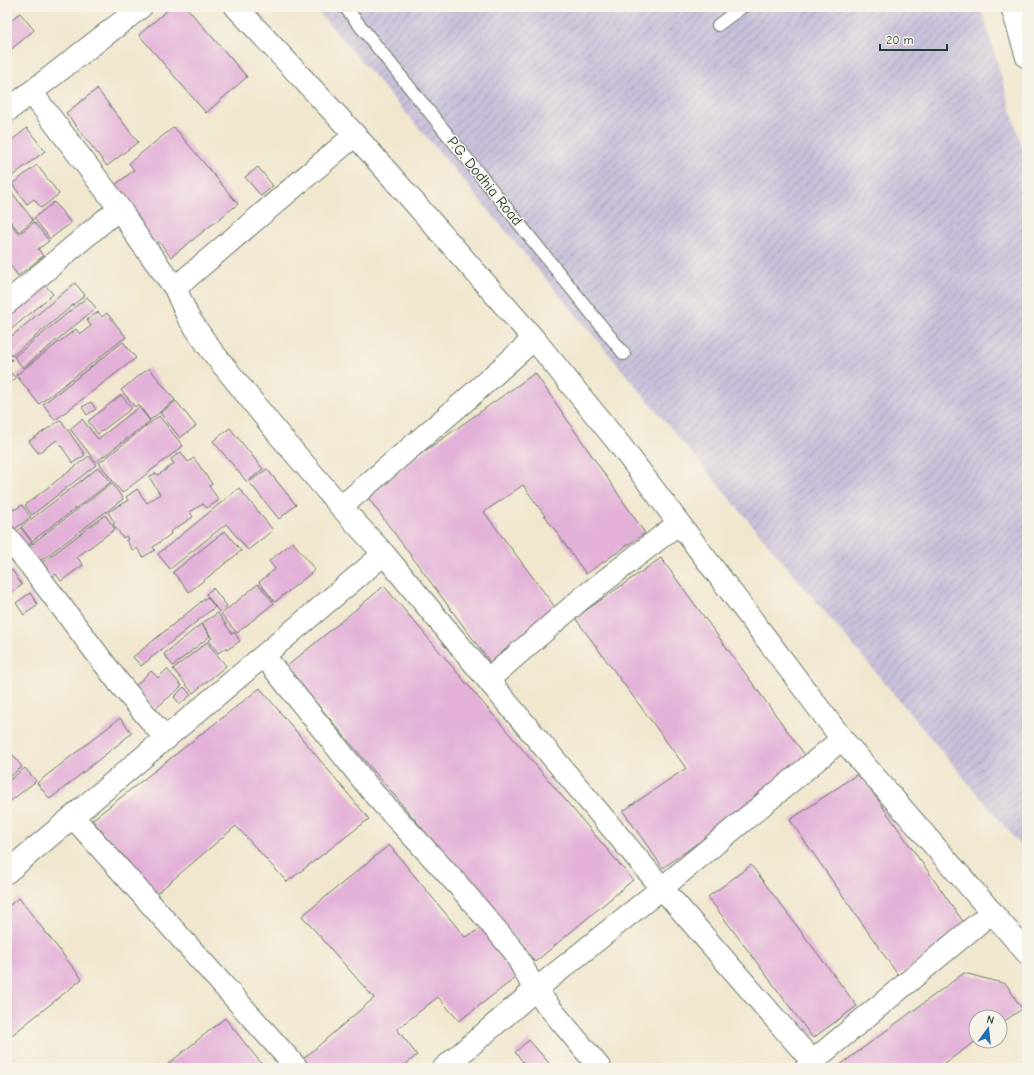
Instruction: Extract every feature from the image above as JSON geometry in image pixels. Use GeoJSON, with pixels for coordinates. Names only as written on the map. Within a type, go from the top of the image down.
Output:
{"type":"FeatureCollection","features":[{"type":"Feature","properties":{"kind":"street"},"geometry":{"type":"LineString","coordinates":[[7,111],[141,7]]}},
{"type":"Feature","properties":{"kind":"street"},"geometry":{"type":"LineString","coordinates":[[236,7],[355,135],[534,339],[620,445],[842,739],[1027,953]]}},
{"type":"Feature","properties":{"kind":"street"},"geometry":{"type":"LineString","coordinates":[[1012,7],[1027,57]]}},
{"type":"Feature","properties":{"kind":"street"},"geometry":{"type":"LineString","coordinates":[[31,92],[120,209],[138,238],[175,288],[188,317],[211,350],[280,436],[384,554],[662,888],[813,1066],[992,912]]}},
{"type":"Feature","properties":{"kind":"street"},"geometry":{"type":"LineString","coordinates":[[175,288],[355,135]]}},
{"type":"Feature","properties":{"kind":"street"},"geometry":{"type":"LineString","coordinates":[[7,303],[94,229],[120,209]]}},
{"type":"Feature","properties":{"kind":"street"},"geometry":{"type":"LineString","coordinates":[[341,506],[466,400],[534,339]]}},
{"type":"Feature","properties":{"kind":"street"},"geometry":{"type":"LineString","coordinates":[[488,680],[581,599],[679,523]]}},
{"type":"Feature","properties":{"kind":"street"},"geometry":{"type":"LineString","coordinates":[[7,537],[30,565],[119,683],[166,739]]}},
{"type":"Feature","properties":{"kind":"street"},"geometry":{"type":"LineString","coordinates":[[7,872],[384,554]]}},
{"type":"Feature","properties":{"kind":"street"},"geometry":{"type":"LineString","coordinates":[[264,656],[375,795],[458,885],[514,951],[535,990],[600,1068]]}},
{"type":"Feature","properties":{"kind":"street"},"geometry":{"type":"LineString","coordinates":[[444,1068],[535,990],[662,888],[842,739]]}},
{"type":"Feature","properties":{"kind":"street"},"geometry":{"type":"LineString","coordinates":[[73,817],[297,1068]]}},
{"type":"Feature","properties":{"kind":"lane","name":"P.G. Dodhia Road"},"geometry":{"type":"LineString","coordinates":[[346,7],[624,354]]}},
{"type":"Feature","properties":{"kind":"lane"},"geometry":{"type":"LineString","coordinates":[[718,25],[742,7]]}},
{"type":"Feature","properties":{"kind":"shaded area"},"geometry":{"type":"Polygon","coordinates":[[[314,7],[981,7],[1027,165],[1027,853],[431,142],[314,7]]]}},
{"type":"Feature","properties":{"kind":"building"},"geometry":{"type":"Polygon","coordinates":[[[171,7],[186,7],[247,77],[206,113],[139,35],[171,7]]]}},
{"type":"Feature","properties":{"kind":"building"},"geometry":{"type":"Polygon","coordinates":[[[20,13],[34,30],[7,53],[7,24],[20,13]]]}},
{"type":"Feature","properties":{"kind":"building"},"geometry":{"type":"Polygon","coordinates":[[[97,89],[138,142],[107,166],[66,113],[97,89]]]}},
{"type":"Feature","properties":{"kind":"building"},"geometry":{"type":"Polygon","coordinates":[[[174,127],[238,204],[171,257],[159,242],[154,245],[109,190],[134,170],[129,163],[174,127]]]}},
{"type":"Feature","properties":{"kind":"building"},"geometry":{"type":"Polygon","coordinates":[[[27,128],[45,151],[7,180],[7,144],[27,128]]]}},
{"type":"Feature","properties":{"kind":"building"},"geometry":{"type":"Polygon","coordinates":[[[37,165],[59,194],[41,208],[34,199],[27,204],[12,184],[37,165]]]}},
{"type":"Feature","properties":{"kind":"building"},"geometry":{"type":"Polygon","coordinates":[[[258,167],[273,186],[261,196],[245,177],[258,167]]]}},
{"type":"Feature","properties":{"kind":"building"},"geometry":{"type":"Polygon","coordinates":[[[7,186],[33,220],[19,232],[7,216],[7,186]]]}},
{"type":"Feature","properties":{"kind":"building"},"geometry":{"type":"Polygon","coordinates":[[[54,202],[71,223],[50,239],[34,218],[54,202]]]}},
{"type":"Feature","properties":{"kind":"building"},"geometry":{"type":"Polygon","coordinates":[[[7,219],[19,234],[34,222],[49,241],[38,249],[43,256],[18,276],[10,265],[7,268],[7,219]]]}},
{"type":"Feature","properties":{"kind":"building"},"geometry":{"type":"Polygon","coordinates":[[[75,283],[85,295],[12,356],[7,350],[7,340],[75,283]]]}},
{"type":"Feature","properties":{"kind":"building"},"geometry":{"type":"Polygon","coordinates":[[[44,284],[53,294],[7,333],[7,316],[44,284]]]}},
{"type":"Feature","properties":{"kind":"building"},"geometry":{"type":"Polygon","coordinates":[[[87,297],[96,308],[23,368],[14,357],[87,297]]]}},
{"type":"Feature","properties":{"kind":"building"},"geometry":{"type":"Polygon","coordinates":[[[98,312],[102,317],[107,313],[126,337],[39,404],[16,375],[76,329],[80,334],[91,326],[87,320],[98,312]]]}},
{"type":"Feature","properties":{"kind":"building"},"geometry":{"type":"Polygon","coordinates":[[[123,342],[136,358],[55,420],[43,404],[123,342]]]}},
{"type":"Feature","properties":{"kind":"building"},"geometry":{"type":"Polygon","coordinates":[[[7,354],[12,360],[7,364],[7,354]]]}},
{"type":"Feature","properties":{"kind":"building"},"geometry":{"type":"Polygon","coordinates":[[[149,368],[175,400],[150,420],[138,404],[135,407],[121,390],[149,368]]]}},
{"type":"Feature","properties":{"kind":"building"},"geometry":{"type":"Polygon","coordinates":[[[7,369],[16,378],[7,386],[7,369]]]}},
{"type":"Feature","properties":{"kind":"building"},"geometry":{"type":"Polygon","coordinates":[[[535,373],[645,533],[586,574],[523,485],[484,512],[558,611],[490,662],[366,495],[408,463],[535,373]]]}},
{"type":"Feature","properties":{"kind":"building"},"geometry":{"type":"Polygon","coordinates":[[[121,395],[132,408],[98,434],[88,421],[121,395]]]}},
{"type":"Feature","properties":{"kind":"building"},"geometry":{"type":"Polygon","coordinates":[[[176,401],[196,426],[180,438],[160,413],[176,401]]]}},
{"type":"Feature","properties":{"kind":"building"},"geometry":{"type":"Polygon","coordinates":[[[91,402],[96,409],[87,415],[82,407],[91,402]]]}},
{"type":"Feature","properties":{"kind":"building"},"geometry":{"type":"Polygon","coordinates":[[[139,407],[150,421],[96,462],[70,429],[82,419],[98,439],[139,407]]]}},
{"type":"Feature","properties":{"kind":"building"},"geometry":{"type":"Polygon","coordinates":[[[159,416],[183,446],[122,493],[99,463],[159,416]]]}},
{"type":"Feature","properties":{"kind":"building"},"geometry":{"type":"Polygon","coordinates":[[[61,420],[85,455],[73,463],[57,440],[38,453],[29,441],[61,420]]]}},
{"type":"Feature","properties":{"kind":"building"},"geometry":{"type":"Polygon","coordinates":[[[230,428],[263,469],[247,482],[213,441],[230,428]]]}},
{"type":"Feature","properties":{"kind":"building"},"geometry":{"type":"Polygon","coordinates":[[[181,452],[188,462],[194,458],[212,484],[209,486],[219,500],[207,508],[203,504],[190,512],[193,517],[170,532],[171,534],[153,547],[155,550],[143,557],[137,548],[133,551],[126,540],[128,539],[126,536],[123,538],[113,524],[115,523],[108,512],[128,500],[126,497],[137,489],[147,503],[160,494],[149,477],[156,473],[158,475],[174,464],[171,459],[181,452]]]}},
{"type":"Feature","properties":{"kind":"building"},"geometry":{"type":"Polygon","coordinates":[[[89,456],[96,465],[32,515],[25,505],[89,456]]]}},
{"type":"Feature","properties":{"kind":"building"},"geometry":{"type":"Polygon","coordinates":[[[99,467],[111,482],[32,541],[21,527],[99,467]]]}},
{"type":"Feature","properties":{"kind":"building"},"geometry":{"type":"Polygon","coordinates":[[[267,469],[296,505],[279,519],[249,482],[267,469]]]}},
{"type":"Feature","properties":{"kind":"building"},"geometry":{"type":"Polygon","coordinates":[[[112,483],[123,499],[39,562],[28,547],[112,483]]]}},
{"type":"Feature","properties":{"kind":"building"},"geometry":{"type":"Polygon","coordinates":[[[239,488],[273,530],[248,550],[226,524],[170,569],[158,554],[239,488]]]}},
{"type":"Feature","properties":{"kind":"building"},"geometry":{"type":"Polygon","coordinates":[[[9,503],[14,510],[22,505],[31,517],[12,531],[7,525],[7,504],[9,503]]]}},
{"type":"Feature","properties":{"kind":"building"},"geometry":{"type":"Polygon","coordinates":[[[105,515],[115,529],[77,557],[83,565],[61,581],[56,574],[50,578],[39,565],[105,515]]]}},
{"type":"Feature","properties":{"kind":"building"},"geometry":{"type":"Polygon","coordinates":[[[21,528],[32,542],[25,547],[14,534],[21,528]]]}},
{"type":"Feature","properties":{"kind":"building"},"geometry":{"type":"Polygon","coordinates":[[[225,531],[241,551],[189,592],[173,572],[225,531]]]}},
{"type":"Feature","properties":{"kind":"building"},"geometry":{"type":"Polygon","coordinates":[[[293,542],[315,570],[275,602],[259,582],[275,569],[269,561],[293,542]]]}},
{"type":"Feature","properties":{"kind":"building"},"geometry":{"type":"Polygon","coordinates":[[[661,558],[810,762],[663,868],[623,811],[686,768],[575,618],[661,558]]]}},
{"type":"Feature","properties":{"kind":"building"},"geometry":{"type":"Polygon","coordinates":[[[12,570],[22,585],[7,596],[7,573],[12,570]]]}},
{"type":"Feature","properties":{"kind":"building"},"geometry":{"type":"Polygon","coordinates":[[[258,584],[274,603],[237,633],[221,614],[258,584]]]}},
{"type":"Feature","properties":{"kind":"building"},"geometry":{"type":"Polygon","coordinates":[[[384,586],[633,880],[535,962],[286,667],[384,586]]]}},
{"type":"Feature","properties":{"kind":"building"},"geometry":{"type":"Polygon","coordinates":[[[213,588],[227,606],[219,612],[206,594],[213,588]]]}},
{"type":"Feature","properties":{"kind":"building"},"geometry":{"type":"Polygon","coordinates":[[[30,593],[38,605],[24,615],[16,603],[30,593]]]}},
{"type":"Feature","properties":{"kind":"building"},"geometry":{"type":"Polygon","coordinates":[[[207,597],[215,607],[141,666],[133,657],[207,597]]]}},
{"type":"Feature","properties":{"kind":"building"},"geometry":{"type":"Polygon","coordinates":[[[218,613],[232,634],[234,632],[240,641],[227,650],[226,648],[218,653],[209,640],[212,638],[202,623],[218,613]]]}},
{"type":"Feature","properties":{"kind":"building"},"geometry":{"type":"Polygon","coordinates":[[[201,624],[210,636],[173,666],[164,654],[201,624]]]}},
{"type":"Feature","properties":{"kind":"building"},"geometry":{"type":"Polygon","coordinates":[[[207,642],[226,666],[193,693],[173,669],[207,642]]]}},
{"type":"Feature","properties":{"kind":"building"},"geometry":{"type":"Polygon","coordinates":[[[167,669],[182,686],[155,709],[134,687],[151,671],[158,678],[167,669]]]}},
{"type":"Feature","properties":{"kind":"building"},"geometry":{"type":"Polygon","coordinates":[[[184,687],[191,695],[180,704],[174,697],[184,687]]]}},
{"type":"Feature","properties":{"kind":"building"},"geometry":{"type":"Polygon","coordinates":[[[260,688],[369,819],[287,882],[236,826],[156,894],[92,820],[260,688]]]}},
{"type":"Feature","properties":{"kind":"building"},"geometry":{"type":"Polygon","coordinates":[[[120,718],[132,733],[50,799],[37,783],[120,718]]]}},
{"type":"Feature","properties":{"kind":"building"},"geometry":{"type":"Polygon","coordinates":[[[13,755],[22,767],[7,779],[7,760],[13,755]]]}},
{"type":"Feature","properties":{"kind":"building"},"geometry":{"type":"Polygon","coordinates":[[[25,768],[36,781],[7,804],[7,782],[25,768]]]}},
{"type":"Feature","properties":{"kind":"building"},"geometry":{"type":"Polygon","coordinates":[[[859,773],[967,927],[898,975],[790,820],[859,773]]]}},
{"type":"Feature","properties":{"kind":"building"},"geometry":{"type":"Polygon","coordinates":[[[389,845],[465,937],[486,926],[522,973],[459,1021],[438,997],[397,1029],[417,1055],[401,1068],[311,1068],[303,1059],[374,998],[302,916],[389,845]]]}},
{"type":"Feature","properties":{"kind":"building"},"geometry":{"type":"Polygon","coordinates":[[[751,865],[857,1006],[813,1038],[708,897],[751,865]]]}},
{"type":"Feature","properties":{"kind":"building"},"geometry":{"type":"Polygon","coordinates":[[[19,898],[82,979],[7,1039],[7,907],[19,898]]]}},
{"type":"Feature","properties":{"kind":"building"},"geometry":{"type":"Polygon","coordinates":[[[964,973],[1006,984],[1022,1009],[1008,1019],[1008,1009],[968,1009],[968,1047],[938,1068],[836,1068],[964,973]]]}},
{"type":"Feature","properties":{"kind":"building"},"geometry":{"type":"Polygon","coordinates":[[[225,1018],[264,1067],[163,1068],[225,1018]]]}},
{"type":"Feature","properties":{"kind":"building"},"geometry":{"type":"Polygon","coordinates":[[[529,1040],[553,1068],[528,1068],[515,1052],[529,1040]]]}}]}
